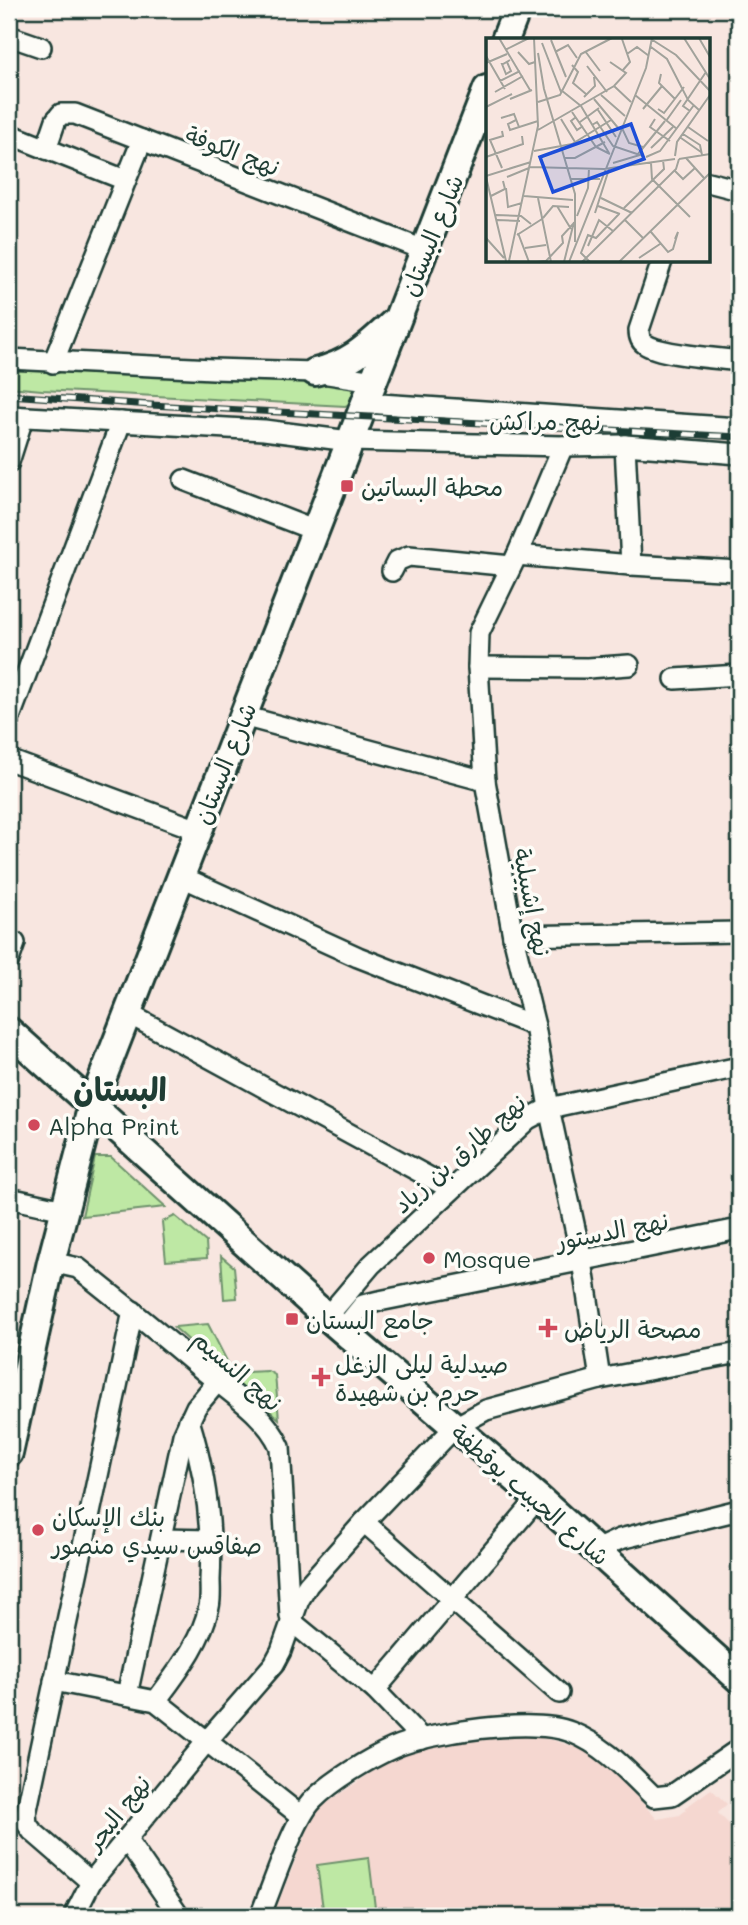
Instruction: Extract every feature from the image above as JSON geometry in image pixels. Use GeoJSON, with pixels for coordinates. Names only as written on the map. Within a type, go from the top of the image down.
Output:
{"type":"FeatureCollection","features":[{"type":"Feature","properties":{"kind":"main road"},"geometry":{"type":"LineString","coordinates":[[506,38],[517,9]]}},
{"type":"Feature","properties":{"kind":"main road","name":"شارع البستان"},"geometry":{"type":"LineString","coordinates":[[9,1453],[51,1262],[92,1105],[486,92]]}},
{"type":"Feature","properties":{"kind":"main road"},"geometry":{"type":"LineString","coordinates":[[315,372],[344,363],[397,320]]}},
{"type":"Feature","properties":{"kind":"main road","name":"شارع الحبيب بوقطفة"},"geometry":{"type":"LineString","coordinates":[[9,1031],[335,1324],[734,1669]]}},
{"type":"Feature","properties":{"kind":"street"},"geometry":{"type":"LineString","coordinates":[[9,36],[41,47]]}},
{"type":"Feature","properties":{"kind":"street","name":"نهج الكوفة"},"geometry":{"type":"LineString","coordinates":[[46,149],[56,120],[61,114],[75,114],[424,250]]}},
{"type":"Feature","properties":{"kind":"street"},"geometry":{"type":"LineString","coordinates":[[9,134],[125,180]]}},
{"type":"Feature","properties":{"kind":"street"},"geometry":{"type":"LineString","coordinates":[[53,363],[142,141]]}},
{"type":"Feature","properties":{"kind":"street"},"geometry":{"type":"LineString","coordinates":[[710,183],[739,190]]}},
{"type":"Feature","properties":{"kind":"street"},"geometry":{"type":"LineString","coordinates":[[662,262],[639,330],[643,343],[661,350],[739,361]]}},
{"type":"Feature","properties":{"kind":"street"},"geometry":{"type":"LineString","coordinates":[[9,359],[53,363],[315,372],[370,392],[739,428]]}},
{"type":"Feature","properties":{"kind":"street"},"geometry":{"type":"LineString","coordinates":[[9,462],[16,417]]}},
{"type":"Feature","properties":{"kind":"street","name":"نهج مراكش"},"geometry":{"type":"LineString","coordinates":[[16,417],[264,430],[349,441],[625,445],[739,454]]}},
{"type":"Feature","properties":{"kind":"street"},"geometry":{"type":"LineString","coordinates":[[9,720],[121,422]]}},
{"type":"Feature","properties":{"kind":"street"},"geometry":{"type":"LineString","coordinates":[[625,445],[631,565]]}},
{"type":"Feature","properties":{"kind":"street","name":"نهج إشبيلية"},"geometry":{"type":"LineString","coordinates":[[563,446],[514,561],[479,633],[478,667],[485,781],[513,936],[535,1026],[549,1108],[582,1261],[600,1379]]}},
{"type":"Feature","properties":{"kind":"street"},"geometry":{"type":"LineString","coordinates":[[184,480],[316,531]]}},
{"type":"Feature","properties":{"kind":"street"},"geometry":{"type":"LineString","coordinates":[[392,571],[397,561],[409,556],[739,571]]}},
{"type":"Feature","properties":{"kind":"street"},"geometry":{"type":"LineString","coordinates":[[478,667],[588,668],[629,665]]}},
{"type":"Feature","properties":{"kind":"street"},"geometry":{"type":"LineString","coordinates":[[676,679],[739,675]]}},
{"type":"Feature","properties":{"kind":"street"},"geometry":{"type":"LineString","coordinates":[[243,716],[485,781]]}},
{"type":"Feature","properties":{"kind":"street"},"geometry":{"type":"LineString","coordinates":[[9,760],[198,830]]}},
{"type":"Feature","properties":{"kind":"street"},"geometry":{"type":"LineString","coordinates":[[180,876],[358,957],[535,1026]]}},
{"type":"Feature","properties":{"kind":"street"},"geometry":{"type":"LineString","coordinates":[[513,936],[739,932]]}},
{"type":"Feature","properties":{"kind":"street"},"geometry":{"type":"LineString","coordinates":[[127,1013],[451,1189]]}},
{"type":"Feature","properties":{"kind":"street","name":"نهج طارق بن زياد"},"geometry":{"type":"LineString","coordinates":[[335,1324],[371,1265],[528,1119],[549,1108],[739,1067]]}},
{"type":"Feature","properties":{"kind":"street"},"geometry":{"type":"LineString","coordinates":[[9,1198],[64,1210]]}},
{"type":"Feature","properties":{"kind":"street","name":"نهج الدستور"},"geometry":{"type":"LineString","coordinates":[[335,1324],[363,1305],[739,1229]]}},
{"type":"Feature","properties":{"kind":"street","name":"نهج النسيم"},"geometry":{"type":"LineString","coordinates":[[51,1262],[78,1268],[133,1311],[268,1426],[280,1447],[291,1620]]}},
{"type":"Feature","properties":{"kind":"street","name":"نهج البحر"},"geometry":{"type":"LineString","coordinates":[[133,1311],[26,1814],[27,1824],[32,1831],[91,1882],[274,1664],[291,1620]]}},
{"type":"Feature","properties":{"kind":"street"},"geometry":{"type":"LineString","coordinates":[[422,1739],[375,1690],[291,1620],[299,1600],[324,1565],[455,1427],[486,1410],[600,1379],[739,1353]]}},
{"type":"Feature","properties":{"kind":"street"},"geometry":{"type":"LineString","coordinates":[[127,1695],[183,1435],[189,1420],[217,1381]]}},
{"type":"Feature","properties":{"kind":"street"},"geometry":{"type":"LineString","coordinates":[[156,1700],[189,1656],[209,1607],[209,1510],[200,1455],[189,1420]]}},
{"type":"Feature","properties":{"kind":"street"},"geometry":{"type":"LineString","coordinates":[[375,1690],[538,1498]]}},
{"type":"Feature","properties":{"kind":"street"},"geometry":{"type":"LineString","coordinates":[[596,1550],[620,1539],[739,1510]]}},
{"type":"Feature","properties":{"kind":"street"},"geometry":{"type":"LineString","coordinates":[[364,1522],[559,1693]]}},
{"type":"Feature","properties":{"kind":"street"},"geometry":{"type":"LineString","coordinates":[[161,1539],[211,1540]]}},
{"type":"Feature","properties":{"kind":"street"},"geometry":{"type":"LineString","coordinates":[[288,1552],[302,1568],[311,1570],[324,1565]]}},
{"type":"Feature","properties":{"kind":"street"},"geometry":{"type":"LineString","coordinates":[[54,1681],[156,1700],[301,1816]]}},
{"type":"Feature","properties":{"kind":"street"},"geometry":{"type":"LineString","coordinates":[[261,1916],[301,1816],[312,1801],[349,1774],[394,1747],[422,1739],[507,1725],[549,1726],[569,1731],[603,1747],[654,1797],[671,1795],[739,1749]]}},
{"type":"Feature","properties":{"kind":"street"},"geometry":{"type":"LineString","coordinates":[[126,1839],[178,1916]]}},
{"type":"Feature","properties":{"kind":"street"},"geometry":{"type":"LineString","coordinates":[[74,1916],[91,1882]]}},
{"type":"Feature","properties":{"kind":"shaded area"},"geometry":{"type":"Polygon","coordinates":[[[506,1732],[552,1740],[581,1749],[605,1763],[657,1819],[680,1815],[685,1808],[711,1789],[727,1804],[718,1813],[739,1834],[739,1916],[273,1916],[316,1810],[398,1755],[506,1732]]]}},
{"type":"Feature","properties":{"kind":"green space"},"geometry":{"type":"Polygon","coordinates":[[[9,367],[350,382],[357,391],[353,403],[345,406],[42,390],[9,387],[9,367]]]}},
{"type":"Feature","properties":{"kind":"green space"},"geometry":{"type":"Polygon","coordinates":[[[95,1157],[111,1157],[166,1207],[82,1216],[95,1157]]]}},
{"type":"Feature","properties":{"kind":"green space"},"geometry":{"type":"Polygon","coordinates":[[[175,1216],[206,1242],[207,1258],[166,1261],[162,1222],[175,1216]]]}},
{"type":"Feature","properties":{"kind":"green space"},"geometry":{"type":"Polygon","coordinates":[[[221,1256],[234,1267],[237,1298],[224,1299],[221,1256]]]}},
{"type":"Feature","properties":{"kind":"green space"},"geometry":{"type":"Polygon","coordinates":[[[208,1324],[228,1363],[222,1370],[174,1327],[208,1324]]]}},
{"type":"Feature","properties":{"kind":"green space"},"geometry":{"type":"Polygon","coordinates":[[[268,1371],[275,1375],[279,1419],[225,1373],[268,1371]]]}},
{"type":"Feature","properties":{"kind":"green space"},"geometry":{"type":"Polygon","coordinates":[[[369,1858],[376,1916],[324,1916],[317,1865],[369,1858]]]}},
{"type":"Feature","properties":{"kind":"railway"},"geometry":{"type":"LineString","coordinates":[[9,395],[739,437]]}},
{"type":"Feature","properties":{"kind":"place","name":"محطة البساتين"},"geometry":{"type":"Point","coordinates":[347,486]}},
{"type":"Feature","properties":{"kind":"place","name":"Alpha Print"},"geometry":{"type":"Point","coordinates":[34,1125]}},
{"type":"Feature","properties":{"kind":"place","name":"Mosque"},"geometry":{"type":"Point","coordinates":[429,1258]}},
{"type":"Feature","properties":{"kind":"place","name":"جامع البستان"},"geometry":{"type":"Point","coordinates":[292,1319]}},
{"type":"Feature","properties":{"kind":"place","name":"مصحة الرياض"},"geometry":{"type":"Point","coordinates":[548,1328]}},
{"type":"Feature","properties":{"kind":"place","name":"صيدلية ليلى الزغل حرم بن شهيدة"},"geometry":{"type":"Point","coordinates":[321,1377]}},
{"type":"Feature","properties":{"kind":"place","name":"بنك الإسكان صفاقس سيدي منصور"},"geometry":{"type":"Point","coordinates":[38,1530]}},
{"type":"Feature","properties":{"kind":"district","name":"البستان"},"geometry":{"type":"Point","coordinates":[120,1088]}}]}
